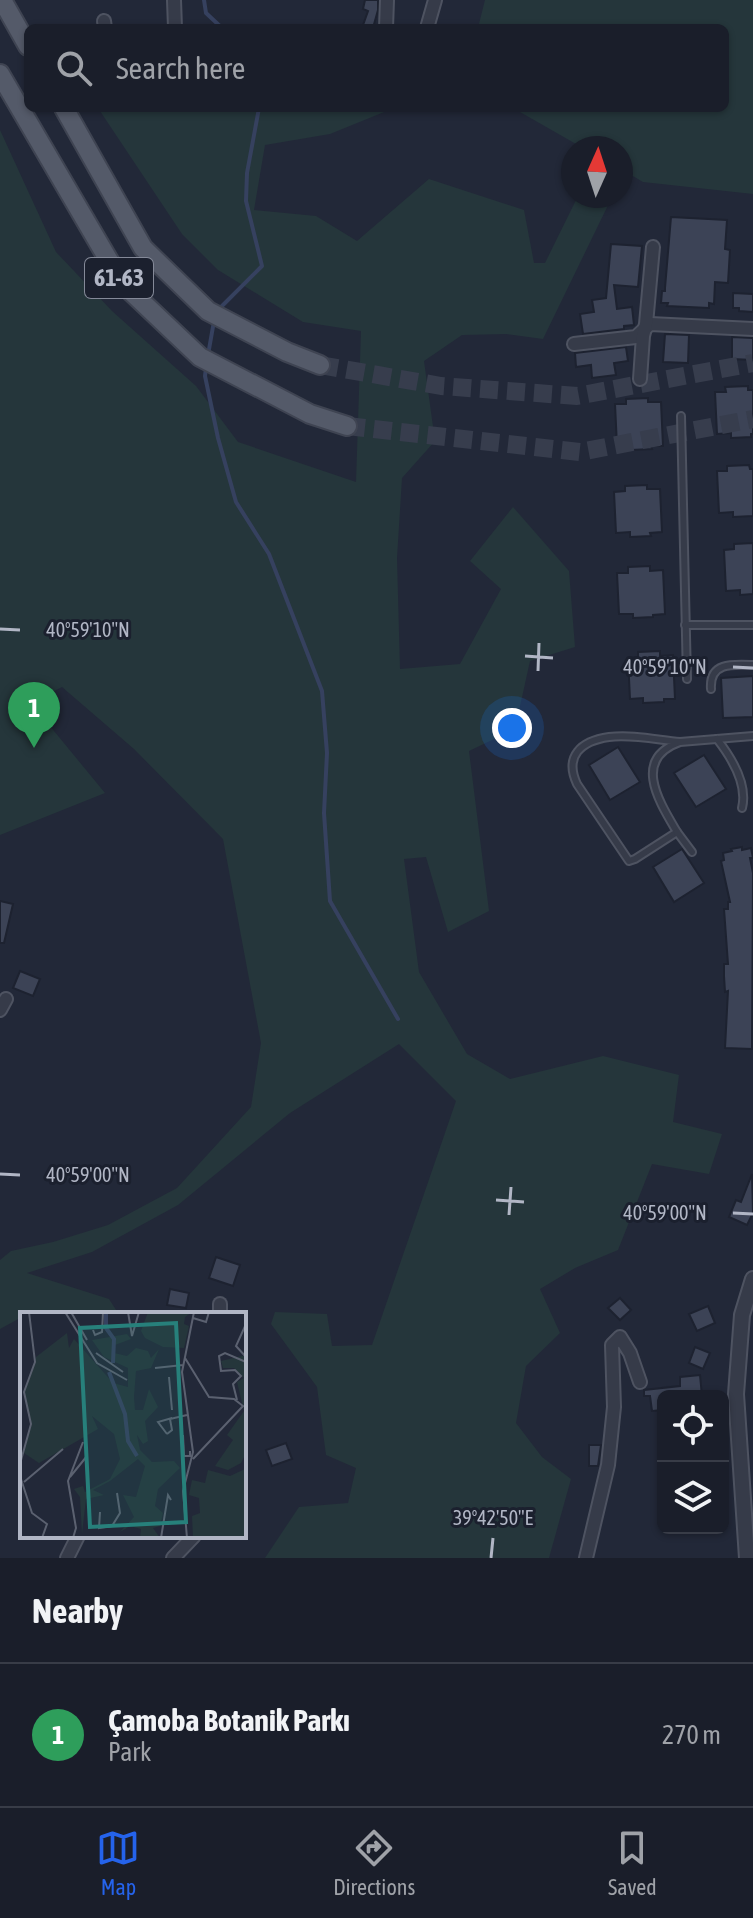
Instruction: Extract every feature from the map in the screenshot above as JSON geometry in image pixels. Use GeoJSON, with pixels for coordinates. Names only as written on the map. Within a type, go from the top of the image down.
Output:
{"type":"FeatureCollection","features":[{"type":"Feature","properties":{"kind":"main road"},"geometry":{"type":"LineString","coordinates":[[2,0],[24,39]]}},
{"type":"Feature","properties":{"kind":"main road","name":"61-63"},"geometry":{"type":"LineString","coordinates":[[0,74],[122,283],[200,357],[310,414],[347,426]]}},
{"type":"Feature","properties":{"kind":"main road","name":"61-63"},"geometry":{"type":"LineString","coordinates":[[66,112],[143,248],[208,311],[287,352],[320,365]]}},
{"type":"Feature","properties":{"kind":"street"},"geometry":{"type":"LineString","coordinates":[[174,0],[175,24]]}},
{"type":"Feature","properties":{"kind":"street"},"geometry":{"type":"LineString","coordinates":[[386,24],[387,0]]}},
{"type":"Feature","properties":{"kind":"street"},"geometry":{"type":"LineString","coordinates":[[428,24],[435,0]]}},
{"type":"Feature","properties":{"kind":"street"},"geometry":{"type":"LineString","coordinates":[[640,379],[653,247]]}},
{"type":"Feature","properties":{"kind":"street"},"geometry":{"type":"LineString","coordinates":[[574,344],[636,337],[650,324],[753,329]]}},
{"type":"Feature","properties":{"kind":"street"},"geometry":{"type":"LineString","coordinates":[[747,1558],[736,1394],[742,1315],[753,1279]]}},
{"type":"Feature","properties":{"kind":"street"},"geometry":{"type":"LineString","coordinates":[[586,1558],[608,1465],[614,1407],[612,1345],[620,1337],[630,1353],[640,1382]]}},
{"type":"Feature","properties":{"kind":"street"},"geometry":{"type":"LineString","coordinates":[[67,1558],[77,1538]]}},
{"type":"Feature","properties":{"kind":"street"},"geometry":{"type":"LineString","coordinates":[[173,1558],[192,1538]]}},
{"type":"Feature","properties":{"kind":"lane"},"geometry":{"type":"LineString","coordinates":[[681,416],[687,679]]}},
{"type":"Feature","properties":{"kind":"lane"},"geometry":{"type":"LineString","coordinates":[[685,625],[753,625]]}},
{"type":"Feature","properties":{"kind":"lane"},"geometry":{"type":"LineString","coordinates":[[711,689],[712,675],[717,670],[753,665]]}},
{"type":"Feature","properties":{"kind":"lane"},"geometry":{"type":"LineString","coordinates":[[677,832],[629,861],[577,784],[571,764],[575,755],[583,747],[610,737],[680,742],[753,736]]}},
{"type":"Feature","properties":{"kind":"lane"},"geometry":{"type":"LineString","coordinates":[[717,739],[743,789],[742,808]]}},
{"type":"Feature","properties":{"kind":"lane"},"geometry":{"type":"LineString","coordinates":[[680,742],[671,745],[655,764],[653,788],[677,832],[692,852]]}},
{"type":"Feature","properties":{"kind":"shaded area"},"geometry":{"type":"Polygon","coordinates":[[[485,0],[753,0],[753,194],[643,182],[633,176],[633,136],[562,136],[520,112],[729,112],[729,24],[479,24],[485,0]]]}},
{"type":"Feature","properties":{"kind":"shaded area"},"geometry":{"type":"Polygon","coordinates":[[[101,112],[384,112],[330,134],[265,145],[254,210],[316,216],[357,241],[429,179],[524,210],[534,263],[545,263],[572,208],[607,208],[543,339],[506,334],[462,335],[424,361],[435,441],[402,478],[397,558],[400,669],[460,664],[501,589],[470,561],[513,507],[569,571],[575,647],[530,661],[515,729],[469,751],[489,911],[448,932],[426,857],[404,859],[419,972],[467,1054],[510,1079],[603,1056],[679,1075],[673,1122],[722,1134],[709,1174],[652,1164],[618,1250],[575,1268],[540,1289],[560,1333],[526,1366],[516,1423],[542,1457],[571,1479],[549,1558],[265,1558],[299,1507],[348,1503],[356,1468],[326,1455],[317,1387],[271,1324],[275,1312],[327,1314],[332,1346],[372,1345],[456,1101],[399,1044],[290,1113],[178,1205],[92,1252],[27,1273],[109,1299],[117,1312],[20,1312],[20,1318],[0,1329],[0,1260],[11,1251],[108,1225],[177,1188],[251,1107],[261,1043],[223,839],[134,749],[62,687],[31,703],[105,793],[0,835],[0,130],[56,252],[112,311],[196,386],[238,442],[356,482],[361,331],[303,322],[218,270],[182,234],[101,112]]]}},
{"type":"Feature","properties":{"kind":"building"},"geometry":{"type":"Polygon","coordinates":[[[365,0],[378,0],[374,24],[363,24],[368,11],[363,9],[365,0]]]}},
{"type":"Feature","properties":{"kind":"building"},"geometry":{"type":"Polygon","coordinates":[[[671,217],[727,220],[725,249],[730,250],[728,283],[715,282],[714,304],[709,303],[709,308],[661,303],[662,291],[665,291],[671,217]]]}},
{"type":"Feature","properties":{"kind":"building"},"geometry":{"type":"Polygon","coordinates":[[[611,244],[642,246],[638,287],[614,285],[617,309],[632,307],[634,325],[583,334],[580,314],[594,312],[592,300],[606,298],[611,244]]]}},
{"type":"Feature","properties":{"kind":"building"},"geometry":{"type":"Polygon","coordinates":[[[733,293],[753,294],[753,312],[733,308],[733,293]]]}},
{"type":"Feature","properties":{"kind":"building"},"geometry":{"type":"Polygon","coordinates":[[[665,334],[689,335],[688,363],[663,362],[665,334]]]}},
{"type":"Feature","properties":{"kind":"building"},"geometry":{"type":"Polygon","coordinates":[[[732,337],[753,338],[753,360],[732,359],[732,337]]]}},
{"type":"Feature","properties":{"kind":"building"},"geometry":{"type":"Polygon","coordinates":[[[626,347],[628,361],[614,363],[616,375],[592,378],[591,365],[576,367],[575,353],[626,347]]]}},
{"type":"Feature","properties":{"kind":"building"},"geometry":{"type":"Polygon","coordinates":[[[748,386],[748,390],[753,390],[753,434],[751,437],[731,438],[731,433],[717,434],[715,392],[726,392],[725,387],[748,386]]]}},
{"type":"Feature","properties":{"kind":"building"},"geometry":{"type":"Polygon","coordinates":[[[648,398],[648,402],[661,402],[663,446],[631,450],[631,445],[617,446],[615,404],[626,404],[626,399],[648,398]]]}},
{"type":"Feature","properties":{"kind":"building"},"geometry":{"type":"Polygon","coordinates":[[[749,465],[753,469],[753,516],[733,517],[733,512],[719,513],[717,471],[727,471],[727,466],[749,465]]]}},
{"type":"Feature","properties":{"kind":"building"},"geometry":{"type":"Polygon","coordinates":[[[647,485],[647,489],[660,489],[662,532],[630,537],[630,532],[616,533],[614,492],[625,491],[625,486],[647,485]]]}},
{"type":"Feature","properties":{"kind":"building"},"geometry":{"type":"Polygon","coordinates":[[[753,543],[753,594],[740,595],[740,590],[726,591],[724,550],[734,549],[734,544],[753,543]]]}},
{"type":"Feature","properties":{"kind":"building"},"geometry":{"type":"Polygon","coordinates":[[[650,566],[650,571],[663,570],[665,614],[633,618],[633,614],[619,614],[617,573],[628,573],[628,567],[650,566]]]}},
{"type":"Feature","properties":{"kind":"building"},"geometry":{"type":"Polygon","coordinates":[[[660,651],[660,656],[673,655],[675,699],[643,703],[643,698],[630,699],[628,658],[638,657],[638,652],[660,651]]]}},
{"type":"Feature","properties":{"kind":"building"},"geometry":{"type":"Polygon","coordinates":[[[753,676],[753,717],[723,718],[721,678],[753,676]]]}},
{"type":"Feature","properties":{"kind":"building"},"geometry":{"type":"Polygon","coordinates":[[[618,747],[640,782],[610,800],[589,765],[618,747]]]}},
{"type":"Feature","properties":{"kind":"building"},"geometry":{"type":"Polygon","coordinates":[[[704,755],[726,789],[696,807],[674,773],[704,755]]]}},
{"type":"Feature","properties":{"kind":"building"},"geometry":{"type":"Polygon","coordinates":[[[742,847],[742,850],[751,848],[753,858],[750,858],[753,873],[752,1049],[725,1048],[728,991],[725,992],[724,964],[728,964],[724,909],[728,909],[730,902],[721,861],[724,860],[723,853],[742,847]]]}},
{"type":"Feature","properties":{"kind":"building"},"geometry":{"type":"Polygon","coordinates":[[[682,849],[704,883],[674,902],[653,867],[682,849]]]}},
{"type":"Feature","properties":{"kind":"building"},"geometry":{"type":"Polygon","coordinates":[[[0,901],[13,904],[4,943],[0,943],[0,901]]]}},
{"type":"Feature","properties":{"kind":"building"},"geometry":{"type":"Polygon","coordinates":[[[20,971],[40,979],[33,996],[13,988],[20,971]]]}},
{"type":"Feature","properties":{"kind":"building"},"geometry":{"type":"Polygon","coordinates":[[[752,1174],[753,1213],[747,1225],[729,1217],[736,1200],[741,1202],[752,1174]]]}},
{"type":"Feature","properties":{"kind":"building"},"geometry":{"type":"Polygon","coordinates":[[[216,1257],[240,1265],[233,1286],[209,1278],[216,1257]]]}},
{"type":"Feature","properties":{"kind":"building"},"geometry":{"type":"Polygon","coordinates":[[[170,1289],[189,1293],[186,1308],[167,1305],[170,1289]]]}},
{"type":"Feature","properties":{"kind":"building"},"geometry":{"type":"Polygon","coordinates":[[[620,1298],[631,1310],[620,1320],[608,1308],[620,1298]]]}},
{"type":"Feature","properties":{"kind":"building"},"geometry":{"type":"Polygon","coordinates":[[[708,1306],[715,1323],[697,1331],[689,1314],[708,1306]]]}},
{"type":"Feature","properties":{"kind":"building"},"geometry":{"type":"Polygon","coordinates":[[[695,1347],[710,1353],[703,1369],[689,1363],[695,1347]]]}},
{"type":"Feature","properties":{"kind":"building"},"geometry":{"type":"Polygon","coordinates":[[[700,1375],[701,1390],[657,1390],[657,1411],[652,1411],[650,1396],[644,1396],[644,1390],[680,1386],[680,1377],[700,1375]]]}},
{"type":"Feature","properties":{"kind":"building"},"geometry":{"type":"Polygon","coordinates":[[[286,1443],[292,1459],[272,1466],[266,1450],[286,1443]]]}},
{"type":"Feature","properties":{"kind":"building"},"geometry":{"type":"Polygon","coordinates":[[[589,1445],[601,1445],[598,1466],[589,1466],[589,1445]]]}},
{"type":"Feature","properties":{"kind":"waterway"},"geometry":{"type":"LineString","coordinates":[[204,0],[206,13],[218,24]]}},
{"type":"Feature","properties":{"kind":"waterway"},"geometry":{"type":"LineString","coordinates":[[219,309],[262,266],[246,201],[247,173],[258,112]]}},
{"type":"Feature","properties":{"kind":"waterway"},"geometry":{"type":"LineString","coordinates":[[208,355],[214,321]]}},
{"type":"Feature","properties":{"kind":"waterway"},"geometry":{"type":"LineString","coordinates":[[206,368],[218,438],[236,502],[269,554],[322,691],[327,753],[324,813],[330,901],[398,1019]]}},
{"type":"Feature","properties":{"kind":"tunnel"},"geometry":{"type":"LineString","coordinates":[[320,365],[441,386],[577,396],[753,363]]}},
{"type":"Feature","properties":{"kind":"tunnel"},"geometry":{"type":"LineString","coordinates":[[347,426],[580,452],[753,419]]}},
{"type":"Feature","properties":{"kind":"place","name":"Çamoba Botanik Parkı"},"geometry":{"type":"Point","coordinates":[34,748]}}]}
